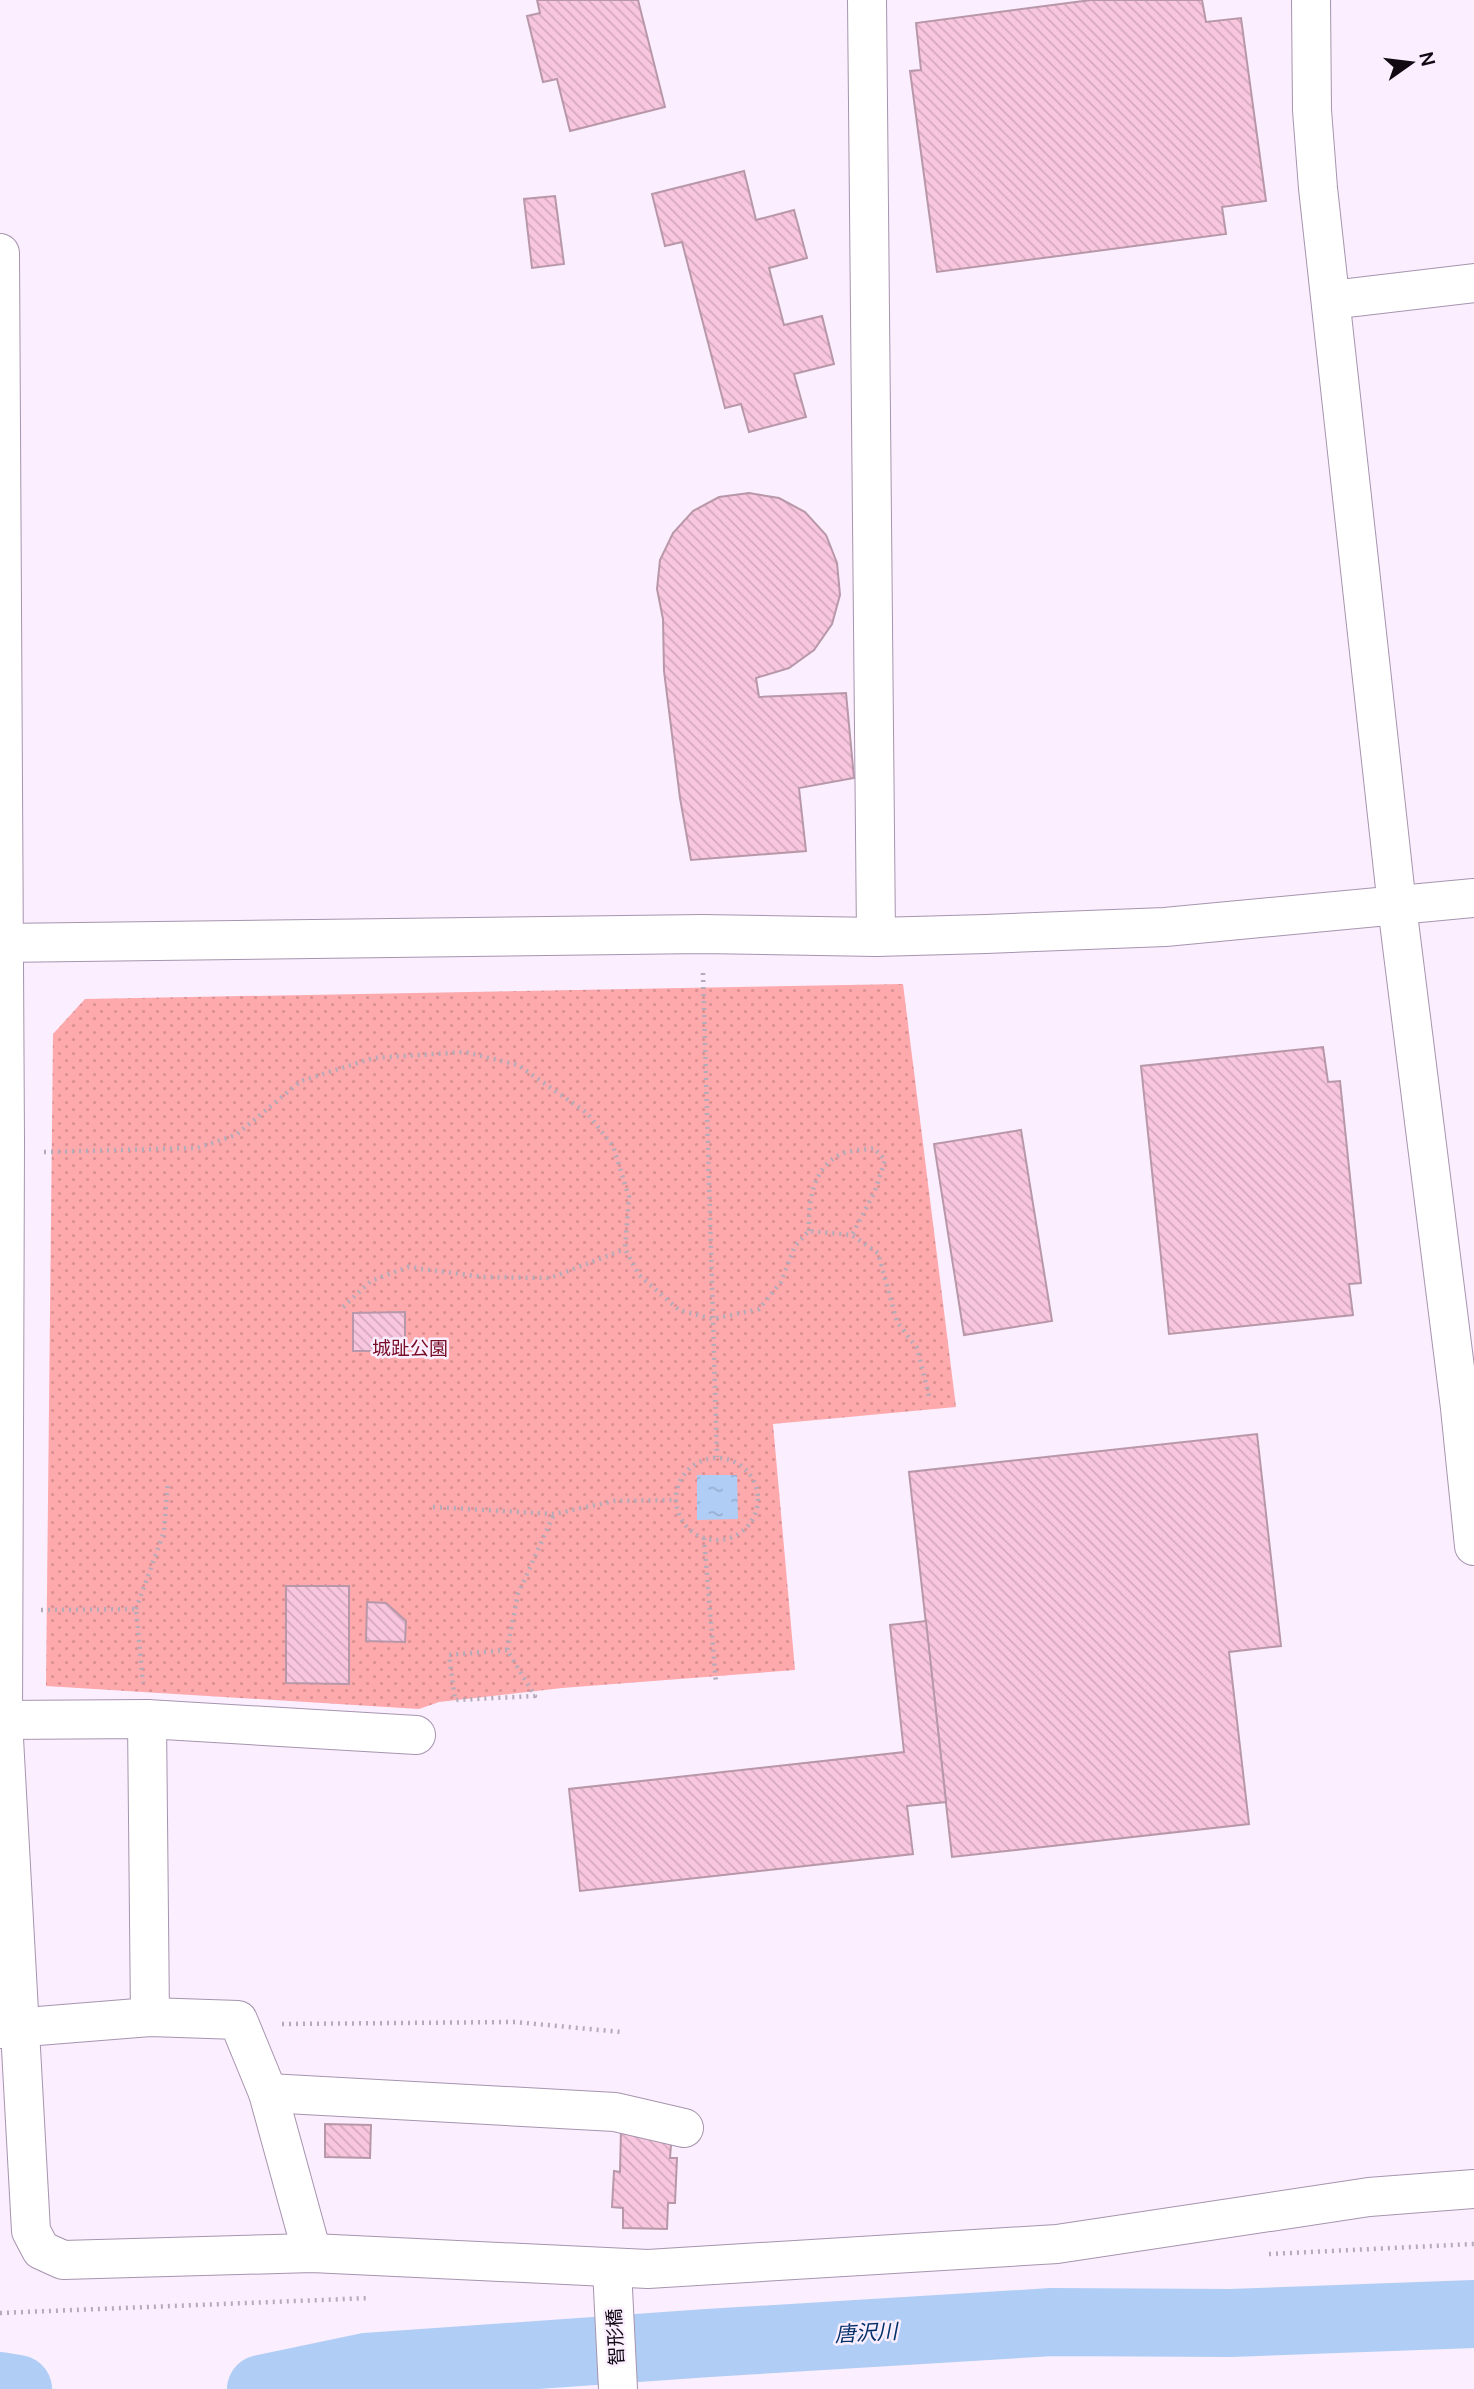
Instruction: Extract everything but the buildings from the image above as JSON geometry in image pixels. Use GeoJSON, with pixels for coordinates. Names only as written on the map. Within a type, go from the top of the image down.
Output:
{"type":"FeatureCollection","features":[{"type":"Feature","properties":{"kind":"street"},"geometry":{"type":"LineString","coordinates":[[867,0],[876,937]]}},
{"type":"Feature","properties":{"kind":"street"},"geometry":{"type":"LineString","coordinates":[[1311,0],[1312,110],[1331,300],[1397,906],[1458,1395],[1474,1546]]}},
{"type":"Feature","properties":{"kind":"street"},"geometry":{"type":"LineString","coordinates":[[0,253],[5,1611],[1,1720],[9,2029],[31,2231],[41,2249],[63,2260],[312,2253],[612,2278],[1057,2244],[1369,2197],[1474,2189]]}},
{"type":"Feature","properties":{"kind":"street"},"geometry":{"type":"LineString","coordinates":[[1331,300],[1474,283]]}},
{"type":"Feature","properties":{"kind":"street"},"geometry":{"type":"LineString","coordinates":[[1,943],[702,934],[876,937],[1165,927],[1474,898]]}},
{"type":"Feature","properties":{"kind":"street"},"geometry":{"type":"LineString","coordinates":[[1,1720],[147,1719],[415,1735]]}},
{"type":"Feature","properties":{"kind":"street"},"geometry":{"type":"LineString","coordinates":[[147,1719],[150,2017]]}},
{"type":"Feature","properties":{"kind":"street"},"geometry":{"type":"LineString","coordinates":[[9,2029],[150,2017],[238,2020],[268,2093],[312,2253]]}},
{"type":"Feature","properties":{"kind":"street"},"geometry":{"type":"LineString","coordinates":[[268,2093],[615,2112],[684,2128]]}},
{"type":"Feature","properties":{"kind":"street","name":"智形橋"},"geometry":{"type":"LineString","coordinates":[[612,2278],[618,2389]]}},
{"type":"Feature","properties":{"kind":"path"},"geometry":{"type":"LineString","coordinates":[[702,934],[717,1457]]}},
{"type":"Feature","properties":{"kind":"path"},"geometry":{"type":"LineString","coordinates":[[3,1146],[197,1149],[236,1135],[301,1081],[373,1058],[465,1052],[518,1065],[587,1113],[613,1146],[629,1197],[625,1249],[639,1275],[679,1310],[713,1319],[759,1309],[781,1282],[795,1246],[809,1231],[808,1200],[821,1172],[841,1154],[874,1148],[885,1160],[875,1191],[852,1235]]}},
{"type":"Feature","properties":{"kind":"path"},"geometry":{"type":"LineString","coordinates":[[809,1231],[852,1235],[878,1253],[897,1322],[917,1348],[930,1400]]}},
{"type":"Feature","properties":{"kind":"path"},"geometry":{"type":"LineString","coordinates":[[343,1307],[371,1281],[408,1267],[483,1277],[550,1278],[625,1249]]}},
{"type":"Feature","properties":{"kind":"path"},"geometry":{"type":"LineString","coordinates":[[717,1457],[743,1466],[757,1491],[758,1505],[744,1530],[718,1541],[704,1538],[684,1524],[675,1500],[677,1487],[692,1465],[717,1457]]}},
{"type":"Feature","properties":{"kind":"path"},"geometry":{"type":"LineString","coordinates":[[147,1719],[136,1609],[164,1532],[168,1481]]}},
{"type":"Feature","properties":{"kind":"path"},"geometry":{"type":"LineString","coordinates":[[433,1507],[554,1514],[614,1501],[675,1500]]}},
{"type":"Feature","properties":{"kind":"path"},"geometry":{"type":"LineString","coordinates":[[507,1650],[449,1655],[455,1700],[535,1696],[507,1650],[518,1594],[554,1514]]}},
{"type":"Feature","properties":{"kind":"path"},"geometry":{"type":"LineString","coordinates":[[704,1538],[716,1683]]}},
{"type":"Feature","properties":{"kind":"path"},"geometry":{"type":"LineString","coordinates":[[5,1611],[136,1609]]}},
{"type":"Feature","properties":{"kind":"path"},"geometry":{"type":"LineString","coordinates":[[239,2024],[515,2022],[621,2032]]}},
{"type":"Feature","properties":{"kind":"path"},"geometry":{"type":"LineString","coordinates":[[1264,2255],[1474,2244]]}},
{"type":"Feature","properties":{"kind":"path"},"geometry":{"type":"LineString","coordinates":[[0,2313],[375,2297]]}},
{"type":"Feature","properties":{"kind":"green space","name":"城趾公園"},"geometry":{"type":"Polygon","coordinates":[[[903,984],[956,1407],[773,1424],[795,1670],[562,1688],[439,1702],[419,1709],[46,1686],[53,1034],[85,999],[903,984]]]}},
{"type":"Feature","properties":{"kind":"water"},"geometry":{"type":"Polygon","coordinates":[[[697,1475],[737,1475],[738,1519],[697,1520],[697,1475]]]}},
{"type":"Feature","properties":{"kind":"waterway","name":"唐沢川"},"geometry":{"type":"LineString","coordinates":[[261,2389],[366,2367],[708,2343],[1052,2322],[1230,2323],[1474,2314]]}},
{"type":"Feature","properties":{"kind":"waterway","name":"唐沢川"},"geometry":{"type":"LineString","coordinates":[[0,2386],[18,2389]]}}]}
